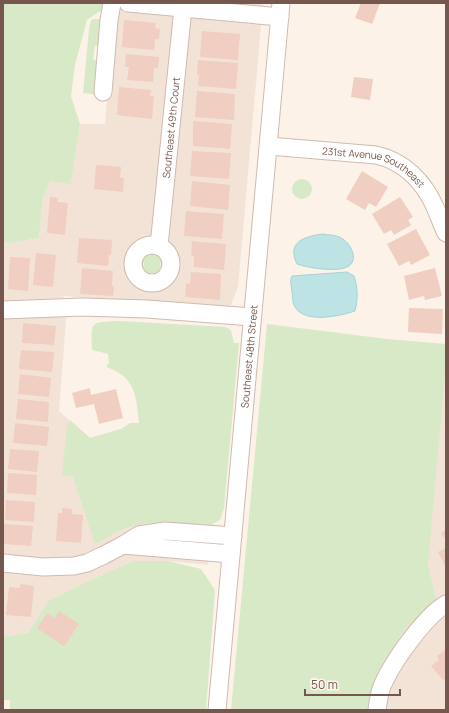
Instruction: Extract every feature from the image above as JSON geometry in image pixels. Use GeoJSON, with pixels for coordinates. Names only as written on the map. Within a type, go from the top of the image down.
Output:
{"type":"FeatureCollection","features":[{"type":"Feature","properties":{"kind":"street"},"geometry":{"type":"LineString","coordinates":[[103,92],[109,20],[112,3]]}},
{"type":"Feature","properties":{"kind":"street"},"geometry":{"type":"LineString","coordinates":[[128,3],[183,8],[280,10]]}},
{"type":"Feature","properties":{"kind":"street","name":"Southeast 49th Court"},"geometry":{"type":"LineString","coordinates":[[159,246],[183,8]]}},
{"type":"Feature","properties":{"kind":"street","name":"Southeast 48th Street"},"geometry":{"type":"LineString","coordinates":[[217,710],[252,317],[269,146],[280,10]]}},
{"type":"Feature","properties":{"kind":"street","name":"231st Avenue Southeast"},"geometry":{"type":"LineString","coordinates":[[269,146],[386,157],[412,173],[422,184],[446,233]]}},
{"type":"Feature","properties":{"kind":"street"},"geometry":{"type":"LineString","coordinates":[[3,310],[67,307],[147,309],[252,317]]}},
{"type":"Feature","properties":{"kind":"street"},"geometry":{"type":"LineString","coordinates":[[3,563],[43,567],[74,566],[87,563],[123,545],[139,535],[165,532],[233,536]]}},
{"type":"Feature","properties":{"kind":"street"},"geometry":{"type":"LineString","coordinates":[[123,545],[231,554]]}},
{"type":"Feature","properties":{"kind":"street"},"geometry":{"type":"LineString","coordinates":[[377,710],[381,690],[388,672],[420,628],[442,606],[446,604]]}},
{"type":"Feature","properties":{"kind":"shaded area"},"geometry":{"type":"Polygon","coordinates":[[[115,3],[263,3],[238,287],[229,309],[63,296],[67,307],[59,411],[90,438],[121,429],[161,522],[211,525],[208,565],[168,561],[133,561],[48,601],[29,632],[9,636],[3,635],[3,242],[9,243],[39,238],[43,197],[50,181],[71,183],[80,124],[105,124],[115,3]]]}},
{"type":"Feature","properties":{"kind":"shaded area"},"geometry":{"type":"Polygon","coordinates":[[[446,358],[446,710],[363,710],[387,654],[419,607],[446,358]]]}},
{"type":"Feature","properties":{"kind":"green space"},"geometry":{"type":"Polygon","coordinates":[[[3,3],[103,3],[103,9],[87,20],[75,65],[71,96],[80,124],[71,184],[50,181],[43,197],[39,238],[9,243],[3,242],[3,3]]]}},
{"type":"Feature","properties":{"kind":"green space"},"geometry":{"type":"Polygon","coordinates":[[[104,19],[99,45],[95,46],[93,59],[98,62],[98,95],[83,93],[89,29],[91,20],[104,19]]]}},
{"type":"Feature","properties":{"kind":"green space"},"geometry":{"type":"Polygon","coordinates":[[[302,179],[309,182],[312,189],[309,196],[302,199],[295,196],[292,189],[295,182],[302,179]]]}},
{"type":"Feature","properties":{"kind":"green space"},"geometry":{"type":"Polygon","coordinates":[[[151,254],[158,257],[161,264],[158,271],[151,274],[144,271],[141,264],[144,257],[151,254]]]}},
{"type":"Feature","properties":{"kind":"green space"},"geometry":{"type":"Polygon","coordinates":[[[119,321],[225,327],[231,330],[234,343],[239,343],[224,508],[220,520],[211,525],[161,522],[134,525],[95,544],[73,477],[62,476],[67,425],[71,421],[90,438],[121,429],[130,423],[139,423],[136,397],[128,380],[106,367],[109,362],[108,354],[92,350],[92,328],[94,325],[102,322],[119,321]]]}},
{"type":"Feature","properties":{"kind":"green space"},"geometry":{"type":"Polygon","coordinates":[[[267,324],[387,339],[446,344],[446,362],[428,565],[436,599],[403,631],[373,686],[369,710],[231,710],[267,324]]]}},
{"type":"Feature","properties":{"kind":"green space"},"geometry":{"type":"Polygon","coordinates":[[[133,561],[168,561],[201,569],[215,590],[206,710],[10,710],[10,700],[3,700],[3,635],[9,636],[29,632],[48,601],[133,561]]]}},
{"type":"Feature","properties":{"kind":"water"},"geometry":{"type":"Polygon","coordinates":[[[323,234],[339,237],[347,243],[353,255],[352,263],[349,266],[331,269],[308,267],[297,264],[294,256],[296,245],[310,236],[323,234]]]}},
{"type":"Feature","properties":{"kind":"water"},"geometry":{"type":"Polygon","coordinates":[[[347,272],[354,276],[357,289],[355,311],[341,315],[314,317],[306,316],[295,307],[291,282],[292,276],[347,272]]]}},
{"type":"Feature","properties":{"kind":"building"},"geometry":{"type":"Polygon","coordinates":[[[361,3],[380,3],[372,24],[355,18],[361,3]]]}},
{"type":"Feature","properties":{"kind":"building"},"geometry":{"type":"Polygon","coordinates":[[[124,20],[156,23],[155,28],[160,29],[159,39],[155,39],[154,50],[122,47],[124,20]]]}},
{"type":"Feature","properties":{"kind":"building"},"geometry":{"type":"Polygon","coordinates":[[[202,31],[240,34],[238,60],[200,57],[202,31]]]}},
{"type":"Feature","properties":{"kind":"building"},"geometry":{"type":"Polygon","coordinates":[[[126,54],[159,57],[158,68],[154,68],[153,82],[127,80],[129,67],[125,67],[126,54]]]}},
{"type":"Feature","properties":{"kind":"building"},"geometry":{"type":"Polygon","coordinates":[[[198,60],[238,63],[236,89],[198,86],[198,60]]]}},
{"type":"Feature","properties":{"kind":"building"},"geometry":{"type":"Polygon","coordinates":[[[354,77],[373,79],[370,100],[351,97],[354,77]]]}},
{"type":"Feature","properties":{"kind":"building"},"geometry":{"type":"Polygon","coordinates":[[[119,87],[151,90],[150,96],[154,96],[152,119],[117,115],[119,87]]]}},
{"type":"Feature","properties":{"kind":"building"},"geometry":{"type":"Polygon","coordinates":[[[197,91],[235,94],[234,120],[195,117],[197,91]]]}},
{"type":"Feature","properties":{"kind":"building"},"geometry":{"type":"Polygon","coordinates":[[[193,121],[232,124],[230,149],[193,146],[193,121]]]}},
{"type":"Feature","properties":{"kind":"building"},"geometry":{"type":"Polygon","coordinates":[[[192,151],[231,153],[229,179],[190,176],[192,151]]]}},
{"type":"Feature","properties":{"kind":"building"},"geometry":{"type":"Polygon","coordinates":[[[96,165],[121,167],[120,178],[124,178],[123,192],[94,189],[96,165]]]}},
{"type":"Feature","properties":{"kind":"building"},"geometry":{"type":"Polygon","coordinates":[[[362,171],[388,187],[376,207],[369,203],[365,210],[346,199],[362,171]]]}},
{"type":"Feature","properties":{"kind":"building"},"geometry":{"type":"Polygon","coordinates":[[[192,181],[230,185],[228,210],[190,206],[192,181]]]}},
{"type":"Feature","properties":{"kind":"building"},"geometry":{"type":"Polygon","coordinates":[[[50,197],[58,198],[57,202],[68,203],[65,235],[47,233],[50,197]]]}},
{"type":"Feature","properties":{"kind":"building"},"geometry":{"type":"Polygon","coordinates":[[[400,197],[413,217],[408,220],[411,225],[394,235],[391,230],[384,234],[372,214],[400,197]]]}},
{"type":"Feature","properties":{"kind":"building"},"geometry":{"type":"Polygon","coordinates":[[[186,211],[224,214],[222,239],[184,236],[186,211]]]}},
{"type":"Feature","properties":{"kind":"building"},"geometry":{"type":"Polygon","coordinates":[[[416,229],[430,255],[411,265],[409,261],[399,266],[387,244],[416,229]]]}},
{"type":"Feature","properties":{"kind":"building"},"geometry":{"type":"Polygon","coordinates":[[[79,238],[112,240],[111,255],[109,254],[108,266],[77,263],[79,238]]]}},
{"type":"Feature","properties":{"kind":"building"},"geometry":{"type":"Polygon","coordinates":[[[192,241],[226,244],[224,270],[194,267],[194,256],[191,255],[192,241]]]}},
{"type":"Feature","properties":{"kind":"building"},"geometry":{"type":"Polygon","coordinates":[[[36,253],[56,255],[53,287],[33,285],[36,253]]]}},
{"type":"Feature","properties":{"kind":"building"},"geometry":{"type":"Polygon","coordinates":[[[10,257],[30,258],[28,291],[8,289],[10,257]]]}},
{"type":"Feature","properties":{"kind":"building"},"geometry":{"type":"Polygon","coordinates":[[[82,268],[113,271],[113,296],[80,294],[82,268]]]}},
{"type":"Feature","properties":{"kind":"building"},"geometry":{"type":"Polygon","coordinates":[[[435,268],[442,296],[425,300],[424,296],[409,300],[404,276],[435,268]]]}},
{"type":"Feature","properties":{"kind":"building"},"geometry":{"type":"Polygon","coordinates":[[[191,272],[221,274],[220,300],[185,297],[186,283],[190,284],[191,272]]]}},
{"type":"Feature","properties":{"kind":"building"},"geometry":{"type":"Polygon","coordinates":[[[409,308],[443,309],[442,334],[408,332],[409,308]]]}},
{"type":"Feature","properties":{"kind":"building"},"geometry":{"type":"Polygon","coordinates":[[[23,323],[56,326],[54,345],[22,343],[23,323]]]}},
{"type":"Feature","properties":{"kind":"building"},"geometry":{"type":"Polygon","coordinates":[[[21,350],[54,352],[52,372],[19,369],[21,350]]]}},
{"type":"Feature","properties":{"kind":"building"},"geometry":{"type":"Polygon","coordinates":[[[20,374],[51,378],[49,397],[18,394],[20,374]]]}},
{"type":"Feature","properties":{"kind":"building"},"geometry":{"type":"Polygon","coordinates":[[[90,388],[91,395],[116,389],[123,418],[99,424],[94,404],[76,408],[72,393],[90,388]]]}},
{"type":"Feature","properties":{"kind":"building"},"geometry":{"type":"Polygon","coordinates":[[[18,399],[49,402],[48,422],[16,419],[18,399]]]}},
{"type":"Feature","properties":{"kind":"building"},"geometry":{"type":"Polygon","coordinates":[[[15,423],[49,427],[47,446],[13,443],[15,423]]]}},
{"type":"Feature","properties":{"kind":"building"},"geometry":{"type":"Polygon","coordinates":[[[10,449],[39,451],[37,472],[8,469],[10,449]]]}},
{"type":"Feature","properties":{"kind":"building"},"geometry":{"type":"Polygon","coordinates":[[[8,473],[37,475],[36,495],[7,493],[8,473]]]}},
{"type":"Feature","properties":{"kind":"building"},"geometry":{"type":"Polygon","coordinates":[[[6,500],[35,502],[34,522],[5,520],[6,500]]]}},
{"type":"Feature","properties":{"kind":"building"},"geometry":{"type":"Polygon","coordinates":[[[62,508],[72,509],[72,514],[83,515],[81,543],[56,541],[58,513],[62,513],[62,508]]]}},
{"type":"Feature","properties":{"kind":"building"},"geometry":{"type":"Polygon","coordinates":[[[4,524],[33,526],[31,546],[3,544],[4,524]]]}},
{"type":"Feature","properties":{"kind":"building"},"geometry":{"type":"Polygon","coordinates":[[[446,529],[446,539],[441,534],[446,529]]]}},
{"type":"Feature","properties":{"kind":"building"},"geometry":{"type":"Polygon","coordinates":[[[446,548],[446,565],[445,566],[438,552],[446,548]]]}},
{"type":"Feature","properties":{"kind":"building"},"geometry":{"type":"Polygon","coordinates":[[[20,584],[34,586],[31,617],[6,615],[9,587],[20,588],[20,584]]]}},
{"type":"Feature","properties":{"kind":"building"},"geometry":{"type":"Polygon","coordinates":[[[59,611],[79,624],[64,646],[37,628],[47,613],[55,618],[59,611]]]}},
{"type":"Feature","properties":{"kind":"building"},"geometry":{"type":"Polygon","coordinates":[[[446,649],[446,678],[443,680],[431,666],[439,660],[437,656],[446,649]]]}}]}
